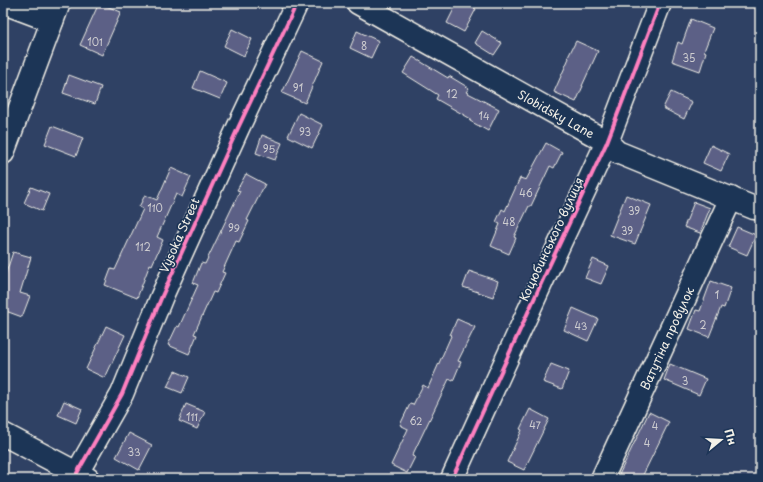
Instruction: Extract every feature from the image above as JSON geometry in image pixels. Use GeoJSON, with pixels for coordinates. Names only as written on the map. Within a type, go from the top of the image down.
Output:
{"type":"FeatureCollection","features":[{"type":"Feature","properties":{"kind":"street"},"geometry":{"type":"LineString","coordinates":[[3,154],[56,12],[4,3]]}},
{"type":"Feature","properties":{"kind":"street","name":"Vysoka Street"},"geometry":{"type":"LineString","coordinates":[[82,476],[122,394],[166,289],[238,128],[297,3]]}},
{"type":"Feature","properties":{"kind":"street","name":"Slobidsky Lane"},"geometry":{"type":"LineString","coordinates":[[358,3],[607,142],[617,152],[754,208],[760,209]]}},
{"type":"Feature","properties":{"kind":"street","name":"Коцюбинського вулиця"},"geometry":{"type":"LineString","coordinates":[[452,479],[607,142],[660,3]]}},
{"type":"Feature","properties":{"kind":"street","name":"Ватутіна провулок"},"geometry":{"type":"LineString","coordinates":[[602,479],[732,198]]}},
{"type":"Feature","properties":{"kind":"street"},"geometry":{"type":"LineString","coordinates":[[3,434],[82,476]]}},
{"type":"Feature","properties":{"kind":"building"},"geometry":{"type":"Polygon","coordinates":[[[99,3],[121,12],[102,55],[80,45],[99,3]]]}},
{"type":"Feature","properties":{"kind":"building"},"geometry":{"type":"Polygon","coordinates":[[[457,3],[464,3],[476,9],[464,32],[447,23],[457,3]]]}},
{"type":"Feature","properties":{"kind":"building"},"geometry":{"type":"Polygon","coordinates":[[[691,19],[713,28],[704,51],[706,52],[700,71],[672,61],[678,42],[682,44],[691,19]]]}},
{"type":"Feature","properties":{"kind":"building"},"geometry":{"type":"Polygon","coordinates":[[[232,29],[252,39],[244,56],[224,46],[232,29]]]}},
{"type":"Feature","properties":{"kind":"building"},"geometry":{"type":"Polygon","coordinates":[[[357,31],[379,41],[371,58],[350,48],[357,31]]]}},
{"type":"Feature","properties":{"kind":"building"},"geometry":{"type":"Polygon","coordinates":[[[482,31],[502,43],[494,55],[475,43],[482,31]]]}},
{"type":"Feature","properties":{"kind":"building"},"geometry":{"type":"Polygon","coordinates":[[[576,41],[598,51],[576,102],[554,92],[576,41]]]}},
{"type":"Feature","properties":{"kind":"building"},"geometry":{"type":"Polygon","coordinates":[[[302,51],[323,61],[305,103],[282,93],[302,51]]]}},
{"type":"Feature","properties":{"kind":"building"},"geometry":{"type":"Polygon","coordinates":[[[413,57],[448,78],[449,76],[469,88],[466,92],[499,109],[488,131],[470,121],[471,119],[436,99],[438,95],[403,73],[413,57]]]}},
{"type":"Feature","properties":{"kind":"building"},"geometry":{"type":"Polygon","coordinates":[[[200,71],[227,83],[220,99],[193,88],[200,71]]]}},
{"type":"Feature","properties":{"kind":"building"},"geometry":{"type":"Polygon","coordinates":[[[69,75],[101,87],[95,104],[63,93],[69,75]]]}},
{"type":"Feature","properties":{"kind":"building"},"geometry":{"type":"Polygon","coordinates":[[[671,92],[692,102],[684,119],[663,108],[671,92]]]}},
{"type":"Feature","properties":{"kind":"building"},"geometry":{"type":"Polygon","coordinates":[[[299,113],[323,125],[312,148],[288,136],[299,113]]]}},
{"type":"Feature","properties":{"kind":"building"},"geometry":{"type":"Polygon","coordinates":[[[52,126],[83,138],[76,156],[45,144],[52,126]]]}},
{"type":"Feature","properties":{"kind":"building"},"geometry":{"type":"Polygon","coordinates":[[[262,135],[282,143],[275,160],[256,153],[262,135]]]}},
{"type":"Feature","properties":{"kind":"building"},"geometry":{"type":"Polygon","coordinates":[[[546,143],[562,152],[554,168],[550,166],[531,206],[529,206],[514,237],[516,238],[509,254],[491,246],[500,224],[496,222],[502,209],[505,211],[520,178],[526,180],[546,143]]]}},
{"type":"Feature","properties":{"kind":"building"},"geometry":{"type":"Polygon","coordinates":[[[711,145],[729,154],[721,171],[703,163],[711,145]]]}},
{"type":"Feature","properties":{"kind":"building"},"geometry":{"type":"Polygon","coordinates":[[[171,168],[191,177],[182,197],[176,194],[157,237],[163,240],[152,265],[150,264],[137,298],[105,285],[111,269],[115,270],[143,209],[139,207],[145,195],[157,200],[171,168]]]}},
{"type":"Feature","properties":{"kind":"building"},"geometry":{"type":"Polygon","coordinates":[[[246,174],[265,184],[247,220],[249,221],[239,242],[236,241],[222,272],[225,273],[216,293],[213,292],[194,334],[197,335],[189,354],[168,345],[177,326],[179,327],[198,285],[193,283],[201,263],[205,264],[240,191],[237,190],[246,174]]]}},
{"type":"Feature","properties":{"kind":"building"},"geometry":{"type":"Polygon","coordinates":[[[31,187],[49,194],[42,211],[24,203],[31,187]]]}},
{"type":"Feature","properties":{"kind":"building"},"geometry":{"type":"Polygon","coordinates":[[[626,195],[651,205],[635,244],[610,235],[626,195]]]}},
{"type":"Feature","properties":{"kind":"building"},"geometry":{"type":"Polygon","coordinates":[[[694,202],[710,208],[700,233],[684,227],[694,202]]]}},
{"type":"Feature","properties":{"kind":"building"},"geometry":{"type":"Polygon","coordinates":[[[737,227],[756,235],[747,255],[728,247],[737,227]]]}},
{"type":"Feature","properties":{"kind":"building"},"geometry":{"type":"Polygon","coordinates":[[[13,252],[31,257],[20,293],[30,296],[22,317],[3,310],[3,282],[13,252]]]}},
{"type":"Feature","properties":{"kind":"building"},"geometry":{"type":"Polygon","coordinates":[[[593,259],[609,266],[601,284],[585,278],[593,259]]]}},
{"type":"Feature","properties":{"kind":"building"},"geometry":{"type":"Polygon","coordinates":[[[469,271],[498,281],[493,297],[463,287],[469,271]]]}},
{"type":"Feature","properties":{"kind":"building"},"geometry":{"type":"Polygon","coordinates":[[[711,281],[731,288],[724,308],[721,307],[709,337],[689,329],[696,310],[700,311],[711,281]]]}},
{"type":"Feature","properties":{"kind":"building"},"geometry":{"type":"Polygon","coordinates":[[[573,308],[598,319],[588,341],[564,330],[573,308]]]}},
{"type":"Feature","properties":{"kind":"building"},"geometry":{"type":"Polygon","coordinates":[[[457,319],[475,327],[458,361],[461,362],[453,381],[449,379],[412,456],[415,457],[407,473],[391,465],[408,429],[400,425],[410,404],[413,405],[423,385],[428,388],[457,319]]]}},
{"type":"Feature","properties":{"kind":"building"},"geometry":{"type":"Polygon","coordinates":[[[106,326],[125,335],[105,378],[86,369],[106,326]]]}},
{"type":"Feature","properties":{"kind":"building"},"geometry":{"type":"Polygon","coordinates":[[[551,364],[569,371],[562,389],[543,382],[551,364]]]}},
{"type":"Feature","properties":{"kind":"building"},"geometry":{"type":"Polygon","coordinates":[[[670,364],[706,379],[699,395],[664,380],[670,364]]]}},
{"type":"Feature","properties":{"kind":"building"},"geometry":{"type":"Polygon","coordinates":[[[175,371],[189,377],[182,393],[167,387],[175,371]]]}},
{"type":"Feature","properties":{"kind":"building"},"geometry":{"type":"Polygon","coordinates":[[[64,401],[82,409],[76,423],[58,415],[64,401]]]}},
{"type":"Feature","properties":{"kind":"building"},"geometry":{"type":"Polygon","coordinates":[[[186,404],[205,412],[197,429],[179,421],[186,404]]]}},
{"type":"Feature","properties":{"kind":"building"},"geometry":{"type":"Polygon","coordinates":[[[530,409],[549,419],[524,470],[507,462],[522,430],[520,429],[530,409]]]}},
{"type":"Feature","properties":{"kind":"building"},"geometry":{"type":"Polygon","coordinates":[[[649,412],[669,422],[641,479],[617,479],[649,412]]]}},
{"type":"Feature","properties":{"kind":"building"},"geometry":{"type":"Polygon","coordinates":[[[129,433],[152,445],[139,470],[116,457],[129,433]]]}},
{"type":"Feature","properties":{"kind":"cycle path"},"geometry":{"type":"LineString","coordinates":[[77,473],[122,394],[162,296],[238,128],[297,3]]}},
{"type":"Feature","properties":{"kind":"cycle path"},"geometry":{"type":"LineString","coordinates":[[452,479],[607,142],[660,3]]}}]}
